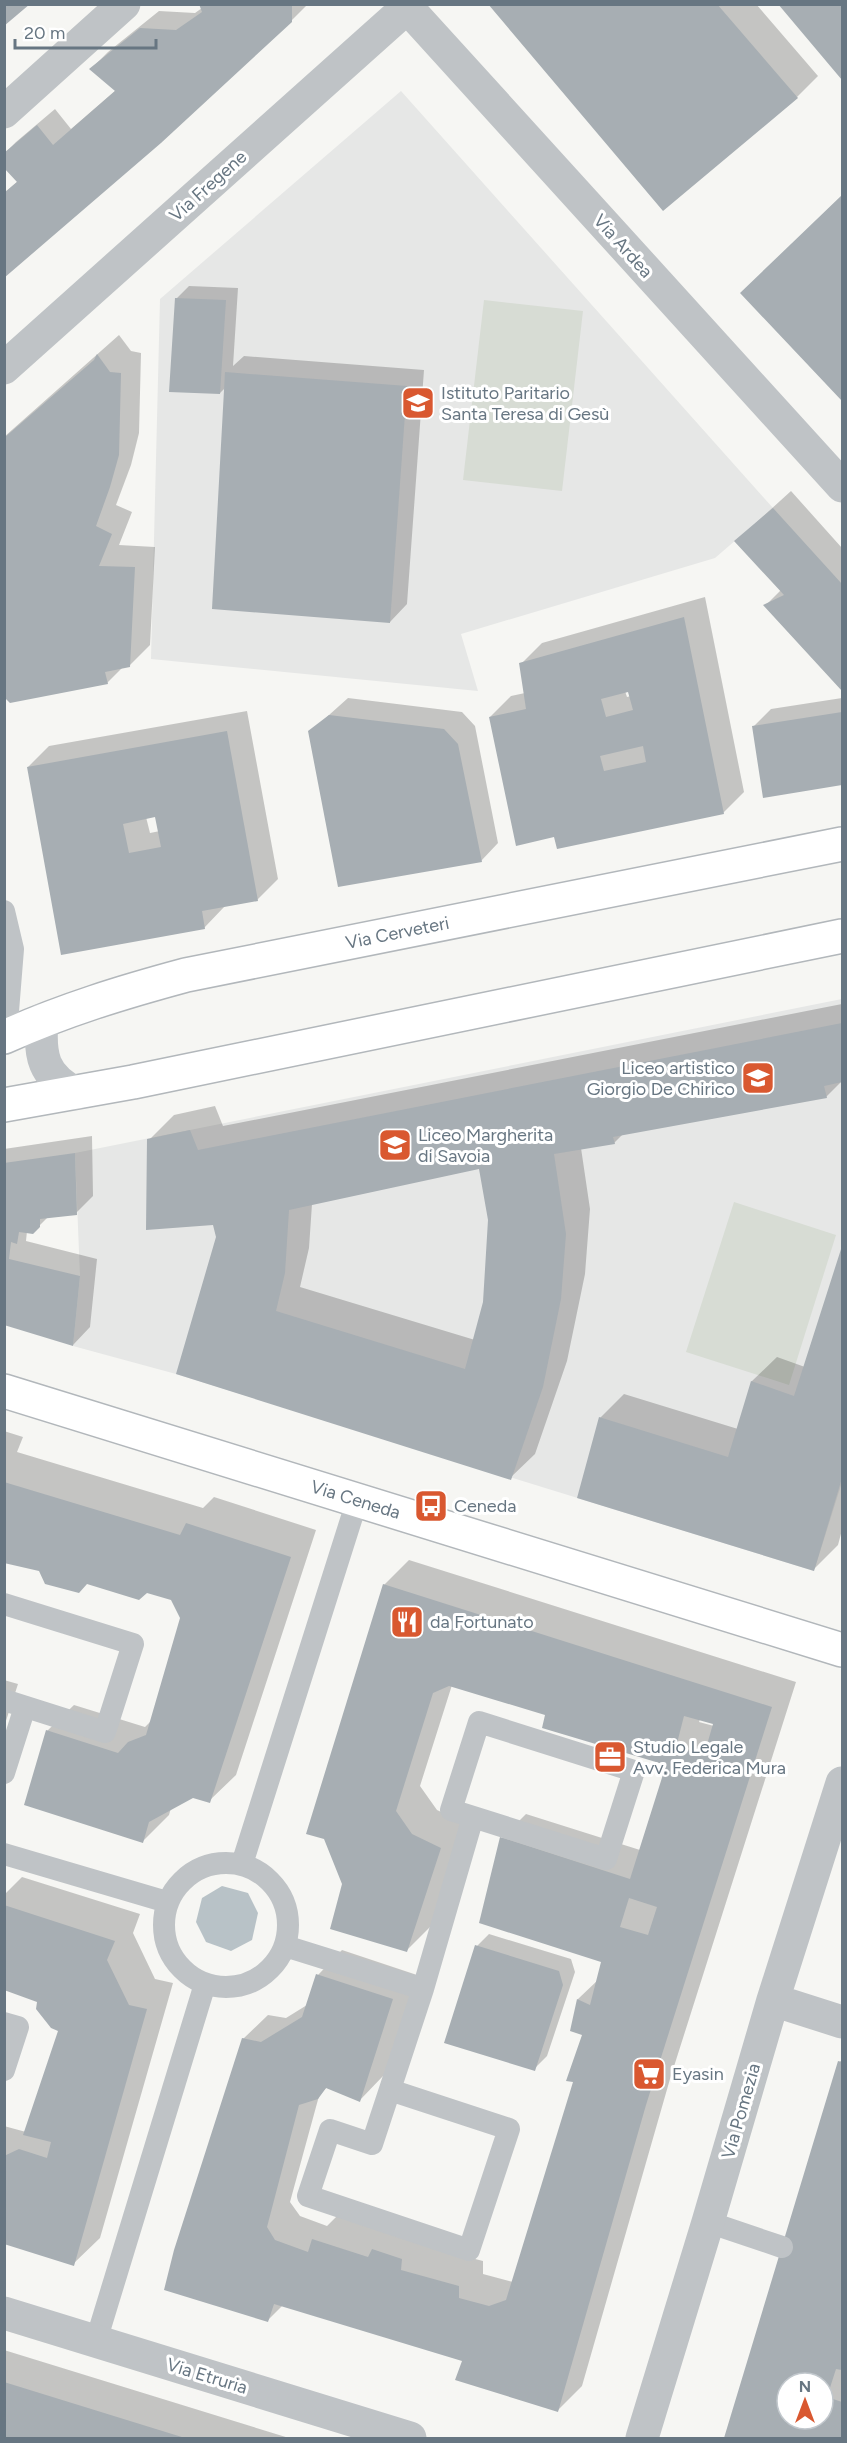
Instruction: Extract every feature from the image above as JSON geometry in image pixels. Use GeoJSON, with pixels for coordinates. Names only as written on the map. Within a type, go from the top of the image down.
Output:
{"type":"FeatureCollection","features":[{"type":"Feature","properties":{"kind":"main road","name":"Via Cerveteri"},"geometry":{"type":"LineString","coordinates":[[5,1037],[42,1020],[109,996],[186,975],[843,844]]}},
{"type":"Feature","properties":{"kind":"main road"},"geometry":{"type":"LineString","coordinates":[[4,1105],[76,1093],[843,936]]}},
{"type":"Feature","properties":{"kind":"main road","name":"Via Ceneda"},"geometry":{"type":"LineString","coordinates":[[4,1391],[843,1650]]}},
{"type":"Feature","properties":{"kind":"street"},"geometry":{"type":"LineString","coordinates":[[4,112],[124,4]]}},
{"type":"Feature","properties":{"kind":"street","name":"Via Fregene"},"geometry":{"type":"LineString","coordinates":[[4,368],[408,6]]}},
{"type":"Feature","properties":{"kind":"street","name":"Via Ardea"},"geometry":{"type":"LineString","coordinates":[[408,6],[843,486]]}},
{"type":"Feature","properties":{"kind":"street"},"geometry":{"type":"LineString","coordinates":[[42,1020],[42,1052],[45,1065],[53,1078],[76,1093]]}},
{"type":"Feature","properties":{"kind":"street","name":"Via Pomezia"},"geometry":{"type":"LineString","coordinates":[[642,2439],[773,2000],[843,1783]]}},
{"type":"Feature","properties":{"kind":"street"},"geometry":{"type":"LineString","coordinates":[[773,2000],[843,2022]]}},
{"type":"Feature","properties":{"kind":"street","name":"Via Etruria"},"geometry":{"type":"LineString","coordinates":[[4,2313],[410,2439]]}},
{"type":"Feature","properties":{"kind":"lane"},"geometry":{"type":"LineString","coordinates":[[4,911],[13,949],[5,1037]]}},
{"type":"Feature","properties":{"kind":"lane"},"geometry":{"type":"LineString","coordinates":[[242,1864],[357,1501]]}},
{"type":"Feature","properties":{"kind":"lane"},"geometry":{"type":"LineString","coordinates":[[4,1604],[133,1644],[105,1732],[15,1704],[4,1773]]}},
{"type":"Feature","properties":{"kind":"lane"},"geometry":{"type":"LineString","coordinates":[[479,1722],[634,1771],[606,1859],[473,1817],[451,1810],[479,1722]]}},
{"type":"Feature","properties":{"kind":"lane"},"geometry":{"type":"LineString","coordinates":[[390,2090],[508,2129],[469,2250],[308,2196],[330,2130],[372,2144],[423,1989],[473,1817]]}},
{"type":"Feature","properties":{"kind":"lane"},"geometry":{"type":"LineString","coordinates":[[4,1854],[167,1902]]}},
{"type":"Feature","properties":{"kind":"lane"},"geometry":{"type":"LineString","coordinates":[[224,1862],[242,1864],[261,1873],[276,1887],[285,1905],[288,1926],[285,1946],[275,1963],[261,1976],[244,1984],[224,1987],[205,1984],[188,1974],[174,1959],[165,1941],[163,1921],[167,1902],[177,1886],[190,1873],[224,1862]]}},
{"type":"Feature","properties":{"kind":"lane"},"geometry":{"type":"LineString","coordinates":[[285,1946],[423,1989]]}},
{"type":"Feature","properties":{"kind":"lane"},"geometry":{"type":"LineString","coordinates":[[96,2341],[205,1984]]}},
{"type":"Feature","properties":{"kind":"lane"},"geometry":{"type":"LineString","coordinates":[[4,2023],[18,2027],[4,2070]]}},
{"type":"Feature","properties":{"kind":"lane"},"geometry":{"type":"LineString","coordinates":[[708,2222],[782,2247]]}},
{"type":"Feature","properties":{"kind":"shaded area","name":"Istituto Paritario Santa Teresa di Gesù"},"geometry":{"type":"Polygon","coordinates":[[[401,91],[773,508],[715,558],[461,634],[478,691],[151,659],[160,299],[401,91]]]}},
{"type":"Feature","properties":{"kind":"shaded area"},"geometry":{"type":"Polygon","coordinates":[[[484,300],[583,311],[562,491],[463,480],[484,300]]]}},
{"type":"Feature","properties":{"kind":"shaded area"},"geometry":{"type":"Polygon","coordinates":[[[842,999],[842,1482],[814,1571],[176,1374],[73,1346],[80,1276],[75,1153],[842,999]]]}},
{"type":"Feature","properties":{"kind":"shaded area"},"geometry":{"type":"Polygon","coordinates":[[[734,1202],[836,1235],[789,1385],[686,1352],[734,1202]]]}},
{"type":"Feature","properties":{"kind":"shaded area"},"geometry":{"type":"Polygon","coordinates":[[[222,1886],[248,1893],[258,1913],[252,1940],[231,1951],[206,1942],[196,1922],[202,1898],[222,1886]]]}},
{"type":"Feature","properties":{"kind":"building"},"geometry":{"type":"Polygon","coordinates":[[[4,4],[30,4],[4,26],[4,4]]]}},
{"type":"Feature","properties":{"kind":"building"},"geometry":{"type":"Polygon","coordinates":[[[199,4],[292,4],[292,22],[161,143],[4,278],[4,193],[17,182],[4,168],[4,153],[37,125],[53,145],[115,91],[89,69],[140,28],[176,30],[202,12],[199,4]]]}},
{"type":"Feature","properties":{"kind":"building"},"geometry":{"type":"Polygon","coordinates":[[[488,4],[717,4],[798,98],[663,211],[488,4]]]}},
{"type":"Feature","properties":{"kind":"building"},"geometry":{"type":"Polygon","coordinates":[[[778,4],[842,4],[842,80],[778,4]]]}},
{"type":"Feature","properties":{"kind":"building"},"geometry":{"type":"Polygon","coordinates":[[[842,195],[842,401],[740,293],[842,195]]]}},
{"type":"Feature","properties":{"kind":"building"},"geometry":{"type":"Polygon","coordinates":[[[175,298],[226,300],[220,394],[169,392],[175,298]]]}},
{"type":"Feature","properties":{"kind":"building"},"geometry":{"type":"Polygon","coordinates":[[[97,354],[110,372],[121,373],[119,455],[96,526],[112,534],[99,566],[135,567],[130,667],[105,672],[108,684],[10,703],[4,697],[4,438],[94,360],[97,354]]]}},
{"type":"Feature","properties":{"kind":"building"},"geometry":{"type":"Polygon","coordinates":[[[225,372],[407,386],[390,623],[212,609],[225,372]]]}},
{"type":"Feature","properties":{"kind":"building"},"geometry":{"type":"Polygon","coordinates":[[[773,508],[842,584],[842,691],[763,605],[784,595],[734,541],[773,508]]]}},
{"type":"Feature","properties":{"kind":"building"},"geometry":{"type":"Polygon","coordinates":[[[684,617],[724,814],[557,849],[554,837],[516,846],[489,717],[526,709],[519,663],[684,617]],[[628,692],[601,699],[606,717],[633,710],[628,692]],[[643,746],[600,756],[604,771],[646,762],[643,746]]]}},
{"type":"Feature","properties":{"kind":"building"},"geometry":{"type":"Polygon","coordinates":[[[842,712],[842,785],[763,798],[752,726],[842,712]]]}},
{"type":"Feature","properties":{"kind":"building"},"geometry":{"type":"Polygon","coordinates":[[[329,715],[444,729],[458,744],[482,862],[338,887],[308,731],[329,715]]]}},
{"type":"Feature","properties":{"kind":"building"},"geometry":{"type":"Polygon","coordinates":[[[227,731],[258,901],[202,911],[205,929],[61,955],[27,767],[227,731]],[[155,817],[123,824],[129,853],[161,847],[155,817]]]}},
{"type":"Feature","properties":{"kind":"building"},"geometry":{"type":"Polygon","coordinates":[[[842,1023],[842,1082],[824,1086],[827,1098],[613,1137],[615,1144],[554,1154],[566,1234],[561,1299],[543,1387],[511,1480],[176,1374],[216,1237],[213,1225],[146,1230],[147,1139],[190,1130],[198,1150],[842,1023]],[[479,1169],[289,1210],[285,1273],[276,1311],[465,1369],[483,1302],[488,1220],[479,1169]]]}},
{"type":"Feature","properties":{"kind":"building"},"geometry":{"type":"Polygon","coordinates":[[[75,1153],[77,1215],[40,1219],[40,1227],[33,1234],[19,1232],[17,1244],[11,1242],[9,1259],[80,1276],[73,1346],[4,1325],[4,1163],[75,1153]]]}},
{"type":"Feature","properties":{"kind":"building"},"geometry":{"type":"Polygon","coordinates":[[[842,1246],[842,1478],[814,1571],[577,1498],[599,1417],[728,1457],[751,1381],[794,1396],[842,1246]]]}},
{"type":"Feature","properties":{"kind":"building"},"geometry":{"type":"Polygon","coordinates":[[[4,1482],[180,1535],[186,1523],[291,1557],[210,1803],[193,1798],[149,1822],[143,1843],[24,1805],[46,1730],[118,1753],[128,1742],[146,1735],[180,1618],[171,1600],[147,1593],[139,1600],[87,1584],[79,1593],[45,1584],[39,1571],[4,1563],[4,1482]]]}},
{"type":"Feature","properties":{"kind":"building"},"geometry":{"type":"Polygon","coordinates":[[[383,1584],[772,1707],[646,2105],[558,2412],[455,2380],[462,2361],[274,2304],[268,2322],[164,2290],[174,2250],[242,2038],[261,2042],[302,2017],[316,1974],[393,1999],[360,2102],[326,2088],[318,2099],[299,2105],[267,2227],[275,2240],[308,2252],[312,2239],[368,2257],[372,2249],[402,2259],[401,2270],[459,2286],[459,2298],[489,2306],[506,2300],[573,2082],[566,2081],[582,2035],[570,2031],[577,1999],[590,2005],[601,1962],[479,1923],[500,1837],[630,1879],[666,1765],[542,1728],[545,1715],[449,1686],[433,1693],[396,1811],[412,1834],[441,1848],[407,1952],[330,1929],[342,1884],[324,1839],[306,1834],[383,1584]],[[684,1716],[676,1747],[704,1755],[713,1724],[684,1716]],[[629,1898],[620,1927],[648,1935],[657,1907],[629,1898]]]}},
{"type":"Feature","properties":{"kind":"building"},"geometry":{"type":"Polygon","coordinates":[[[4,1905],[115,1941],[107,1960],[129,2005],[147,2009],[74,2266],[4,2244],[4,2156],[19,2149],[47,2158],[51,2142],[23,2135],[58,2031],[51,2028],[36,2009],[37,2002],[4,1990],[4,1905]]]}},
{"type":"Feature","properties":{"kind":"building"},"geometry":{"type":"Polygon","coordinates":[[[475,1945],[559,1971],[563,1985],[535,2071],[444,2043],[475,1945]]]}},
{"type":"Feature","properties":{"kind":"building"},"geometry":{"type":"Polygon","coordinates":[[[838,2061],[842,2062],[842,2370],[836,2369],[835,2372],[775,2371],[775,2431],[835,2431],[835,2400],[842,2402],[842,2438],[724,2438],[838,2061]]]}},
{"type":"Feature","properties":{"kind":"building"},"geometry":{"type":"Polygon","coordinates":[[[4,2382],[185,2438],[4,2438],[4,2382]]]}},
{"type":"Feature","properties":{"kind":"place","name":"Istituto Paritario Santa Teresa di Gesù"},"geometry":{"type":"Point","coordinates":[418,403]}},
{"type":"Feature","properties":{"kind":"place","name":"Liceo artistico Giorgio De Chirico"},"geometry":{"type":"Point","coordinates":[758,1078]}},
{"type":"Feature","properties":{"kind":"place","name":"Liceo Margherita di Savoia"},"geometry":{"type":"Point","coordinates":[395,1145]}},
{"type":"Feature","properties":{"kind":"place","name":"Ceneda"},"geometry":{"type":"Point","coordinates":[431,1506]}},
{"type":"Feature","properties":{"kind":"place","name":"da Fortunato"},"geometry":{"type":"Point","coordinates":[407,1622]}},
{"type":"Feature","properties":{"kind":"place","name":"Studio Legale Avv. Federica Mura"},"geometry":{"type":"Point","coordinates":[610,1757]}},
{"type":"Feature","properties":{"kind":"place","name":"Eyasin"},"geometry":{"type":"Point","coordinates":[649,2074]}}]}
